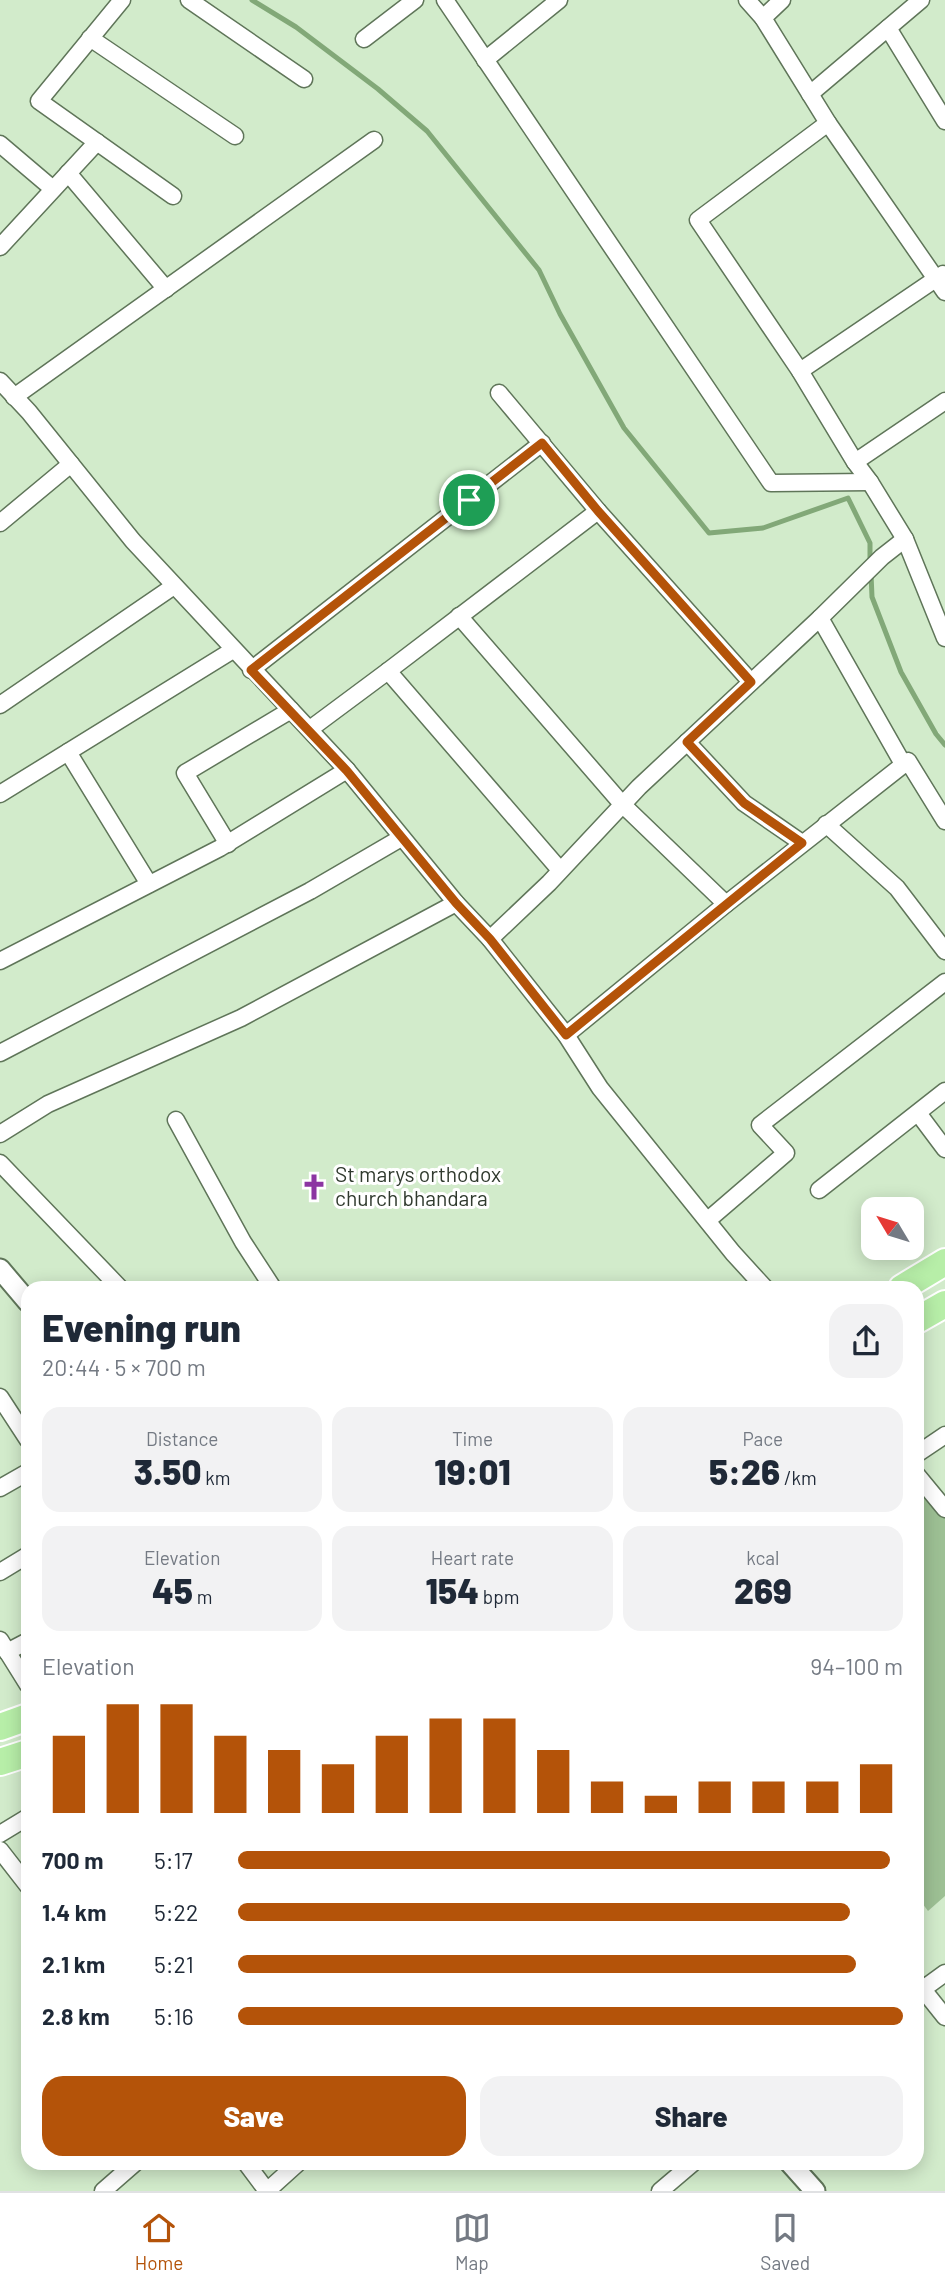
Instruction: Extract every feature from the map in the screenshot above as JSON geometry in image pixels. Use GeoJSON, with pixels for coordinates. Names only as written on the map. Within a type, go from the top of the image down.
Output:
{"type":"FeatureCollection","features":[{"type":"Feature","properties":{"kind":"highway"},"geometry":{"type":"LineString","coordinates":[[914,1281],[945,1262]]}},
{"type":"Feature","properties":{"kind":"highway"},"geometry":{"type":"LineString","coordinates":[[924,1316],[945,1304]]}},
{"type":"Feature","properties":{"kind":"highway"},"geometry":{"type":"LineString","coordinates":[[0,1727],[21,1720]]}},
{"type":"Feature","properties":{"kind":"highway"},"geometry":{"type":"LineString","coordinates":[[0,1762],[21,1755]]}},
{"type":"Feature","properties":{"kind":"street"},"geometry":{"type":"LineString","coordinates":[[122,0],[39,101],[173,196]]}},
{"type":"Feature","properties":{"kind":"street"},"geometry":{"type":"LineString","coordinates":[[189,0],[303,79]]}},
{"type":"Feature","properties":{"kind":"street"},"geometry":{"type":"LineString","coordinates":[[364,39],[415,0]]}},
{"type":"Feature","properties":{"kind":"street"},"geometry":{"type":"LineString","coordinates":[[445,0],[771,483],[870,482]]}},
{"type":"Feature","properties":{"kind":"street"},"geometry":{"type":"LineString","coordinates":[[485,60],[559,0]]}},
{"type":"Feature","properties":{"kind":"street"},"geometry":{"type":"LineString","coordinates":[[747,0],[762,18],[828,123],[942,281],[800,371]]}},
{"type":"Feature","properties":{"kind":"street"},"geometry":{"type":"LineString","coordinates":[[762,18],[782,0]]}},
{"type":"Feature","properties":{"kind":"street"},"geometry":{"type":"LineString","coordinates":[[810,94],[921,0]]}},
{"type":"Feature","properties":{"kind":"street"},"geometry":{"type":"LineString","coordinates":[[888,28],[945,121]]}},
{"type":"Feature","properties":{"kind":"street"},"geometry":{"type":"LineString","coordinates":[[90,38],[235,136]]}},
{"type":"Feature","properties":{"kind":"street"},"geometry":{"type":"LineString","coordinates":[[828,123],[698,220],[800,371],[905,539],[945,638]]}},
{"type":"Feature","properties":{"kind":"street"},"geometry":{"type":"LineString","coordinates":[[374,140],[166,289],[6,393],[71,464],[133,541],[251,670],[310,729],[456,903],[490,939],[566,1035],[600,1088],[759,1281]]}},
{"type":"Feature","properties":{"kind":"street"},"geometry":{"type":"LineString","coordinates":[[0,247],[97,142]]}},
{"type":"Feature","properties":{"kind":"street"},"geometry":{"type":"LineString","coordinates":[[0,144],[53,189]]}},
{"type":"Feature","properties":{"kind":"street"},"geometry":{"type":"LineString","coordinates":[[68,173],[166,289]]}},
{"type":"Feature","properties":{"kind":"street"},"geometry":{"type":"LineString","coordinates":[[499,393],[598,511],[751,682]]}},
{"type":"Feature","properties":{"kind":"street"},"geometry":{"type":"LineString","coordinates":[[855,462],[945,401]]}},
{"type":"Feature","properties":{"kind":"street"},"geometry":{"type":"LineString","coordinates":[[251,670],[542,443]]}},
{"type":"Feature","properties":{"kind":"street"},"geometry":{"type":"LineString","coordinates":[[0,523],[71,464]]}},
{"type":"Feature","properties":{"kind":"street"},"geometry":{"type":"LineString","coordinates":[[310,729],[598,511]]}},
{"type":"Feature","properties":{"kind":"street"},"geometry":{"type":"LineString","coordinates":[[490,939],[561,870],[622,804],[882,557],[905,539]]}},
{"type":"Feature","properties":{"kind":"street"},"geometry":{"type":"LineString","coordinates":[[0,705],[174,586]]}},
{"type":"Feature","properties":{"kind":"street"},"geometry":{"type":"LineString","coordinates":[[929,600],[945,592]]}},
{"type":"Feature","properties":{"kind":"street"},"geometry":{"type":"LineString","coordinates":[[459,616],[622,804],[726,904]]}},
{"type":"Feature","properties":{"kind":"street"},"geometry":{"type":"LineString","coordinates":[[820,618],[903,764]]}},
{"type":"Feature","properties":{"kind":"street"},"geometry":{"type":"LineString","coordinates":[[0,794],[233,650]]}},
{"type":"Feature","properties":{"kind":"street"},"geometry":{"type":"LineString","coordinates":[[388,671],[561,870]]}},
{"type":"Feature","properties":{"kind":"street"},"geometry":{"type":"LineString","coordinates":[[228,844],[186,773],[291,710]]}},
{"type":"Feature","properties":{"kind":"street"},"geometry":{"type":"LineString","coordinates":[[687,742],[744,803],[802,843]]}},
{"type":"Feature","properties":{"kind":"street"},"geometry":{"type":"LineString","coordinates":[[68,752],[149,884]]}},
{"type":"Feature","properties":{"kind":"street"},"geometry":{"type":"LineString","coordinates":[[566,1035],[802,843],[908,761],[945,821]]}},
{"type":"Feature","properties":{"kind":"street"},"geometry":{"type":"LineString","coordinates":[[0,961],[228,844],[347,771]]}},
{"type":"Feature","properties":{"kind":"street"},"geometry":{"type":"LineString","coordinates":[[826,824],[897,888],[945,951]]}},
{"type":"Feature","properties":{"kind":"street"},"geometry":{"type":"LineString","coordinates":[[0,1053],[299,897],[401,838]]}},
{"type":"Feature","properties":{"kind":"street"},"geometry":{"type":"LineString","coordinates":[[0,1134],[48,1104],[241,1017],[456,903]]}},
{"type":"Feature","properties":{"kind":"street"},"geometry":{"type":"LineString","coordinates":[[708,1220],[786,1153],[760,1125],[945,982]]}},
{"type":"Feature","properties":{"kind":"street"},"geometry":{"type":"LineString","coordinates":[[818,1190],[945,1091]]}},
{"type":"Feature","properties":{"kind":"street"},"geometry":{"type":"LineString","coordinates":[[918,1113],[945,1149]]}},
{"type":"Feature","properties":{"kind":"street"},"geometry":{"type":"LineString","coordinates":[[176,1120],[243,1242],[268,1281]]}},
{"type":"Feature","properties":{"kind":"street"},"geometry":{"type":"LineString","coordinates":[[0,1163],[113,1281]]}},
{"type":"Feature","properties":{"kind":"street"},"geometry":{"type":"LineString","coordinates":[[0,1269],[21,1294]]}},
{"type":"Feature","properties":{"kind":"street"},"geometry":{"type":"LineString","coordinates":[[0,1397],[21,1429]]}},
{"type":"Feature","properties":{"kind":"street"},"geometry":{"type":"LineString","coordinates":[[924,1449],[945,1435]]}},
{"type":"Feature","properties":{"kind":"street"},"geometry":{"type":"LineString","coordinates":[[0,1488],[21,1476]]}},
{"type":"Feature","properties":{"kind":"street"},"geometry":{"type":"LineString","coordinates":[[924,1484],[945,1509]]}},
{"type":"Feature","properties":{"kind":"street"},"geometry":{"type":"LineString","coordinates":[[0,1572],[21,1559]]}},
{"type":"Feature","properties":{"kind":"street"},"geometry":{"type":"LineString","coordinates":[[4,1646],[21,1674]]}},
{"type":"Feature","properties":{"kind":"street"},"geometry":{"type":"LineString","coordinates":[[0,1834],[21,1821]]}},
{"type":"Feature","properties":{"kind":"street"},"geometry":{"type":"LineString","coordinates":[[0,1850],[21,1876]]}},
{"type":"Feature","properties":{"kind":"street"},"geometry":{"type":"LineString","coordinates":[[924,1983],[945,1973]]}},
{"type":"Feature","properties":{"kind":"street"},"geometry":{"type":"LineString","coordinates":[[924,1990],[945,2017]]}},
{"type":"Feature","properties":{"kind":"street"},"geometry":{"type":"LineString","coordinates":[[103,2191],[127,2170]]}},
{"type":"Feature","properties":{"kind":"street"},"geometry":{"type":"LineString","coordinates":[[251,2170],[267,2191],[290,2170]]}},
{"type":"Feature","properties":{"kind":"street"},"geometry":{"type":"LineString","coordinates":[[660,2191],[685,2170]]}},
{"type":"Feature","properties":{"kind":"street"},"geometry":{"type":"LineString","coordinates":[[795,2170],[809,2189]]}},
{"type":"Feature","properties":{"kind":"green space"},"geometry":{"type":"Polygon","coordinates":[[[924,1491],[945,1516],[945,1896],[928,1911],[924,1906],[924,1491]]]}},
{"type":"Feature","properties":{"kind":"waterway"},"geometry":{"type":"LineString","coordinates":[[252,0],[296,27],[378,89],[427,131],[539,270],[560,314],[624,428],[709,533],[763,528],[848,498],[870,543],[870,564]]}},
{"type":"Feature","properties":{"kind":"waterway"},"geometry":{"type":"LineString","coordinates":[[871,574],[872,597],[901,672],[945,745]]}},
{"type":"Feature","properties":{"kind":"place","name":"St marys orthodox church bhandara"},"geometry":{"type":"Point","coordinates":[314,1187]}},
{"type":"Feature","properties":{"kind":"route"},"geometry":{"type":"LineString","coordinates":[[542,443],[598,511],[751,682],[687,742],[744,803],[802,843],[566,1035],[490,939],[456,903],[347,771],[310,729],[251,670],[469,500],[542,443]]}}]}
